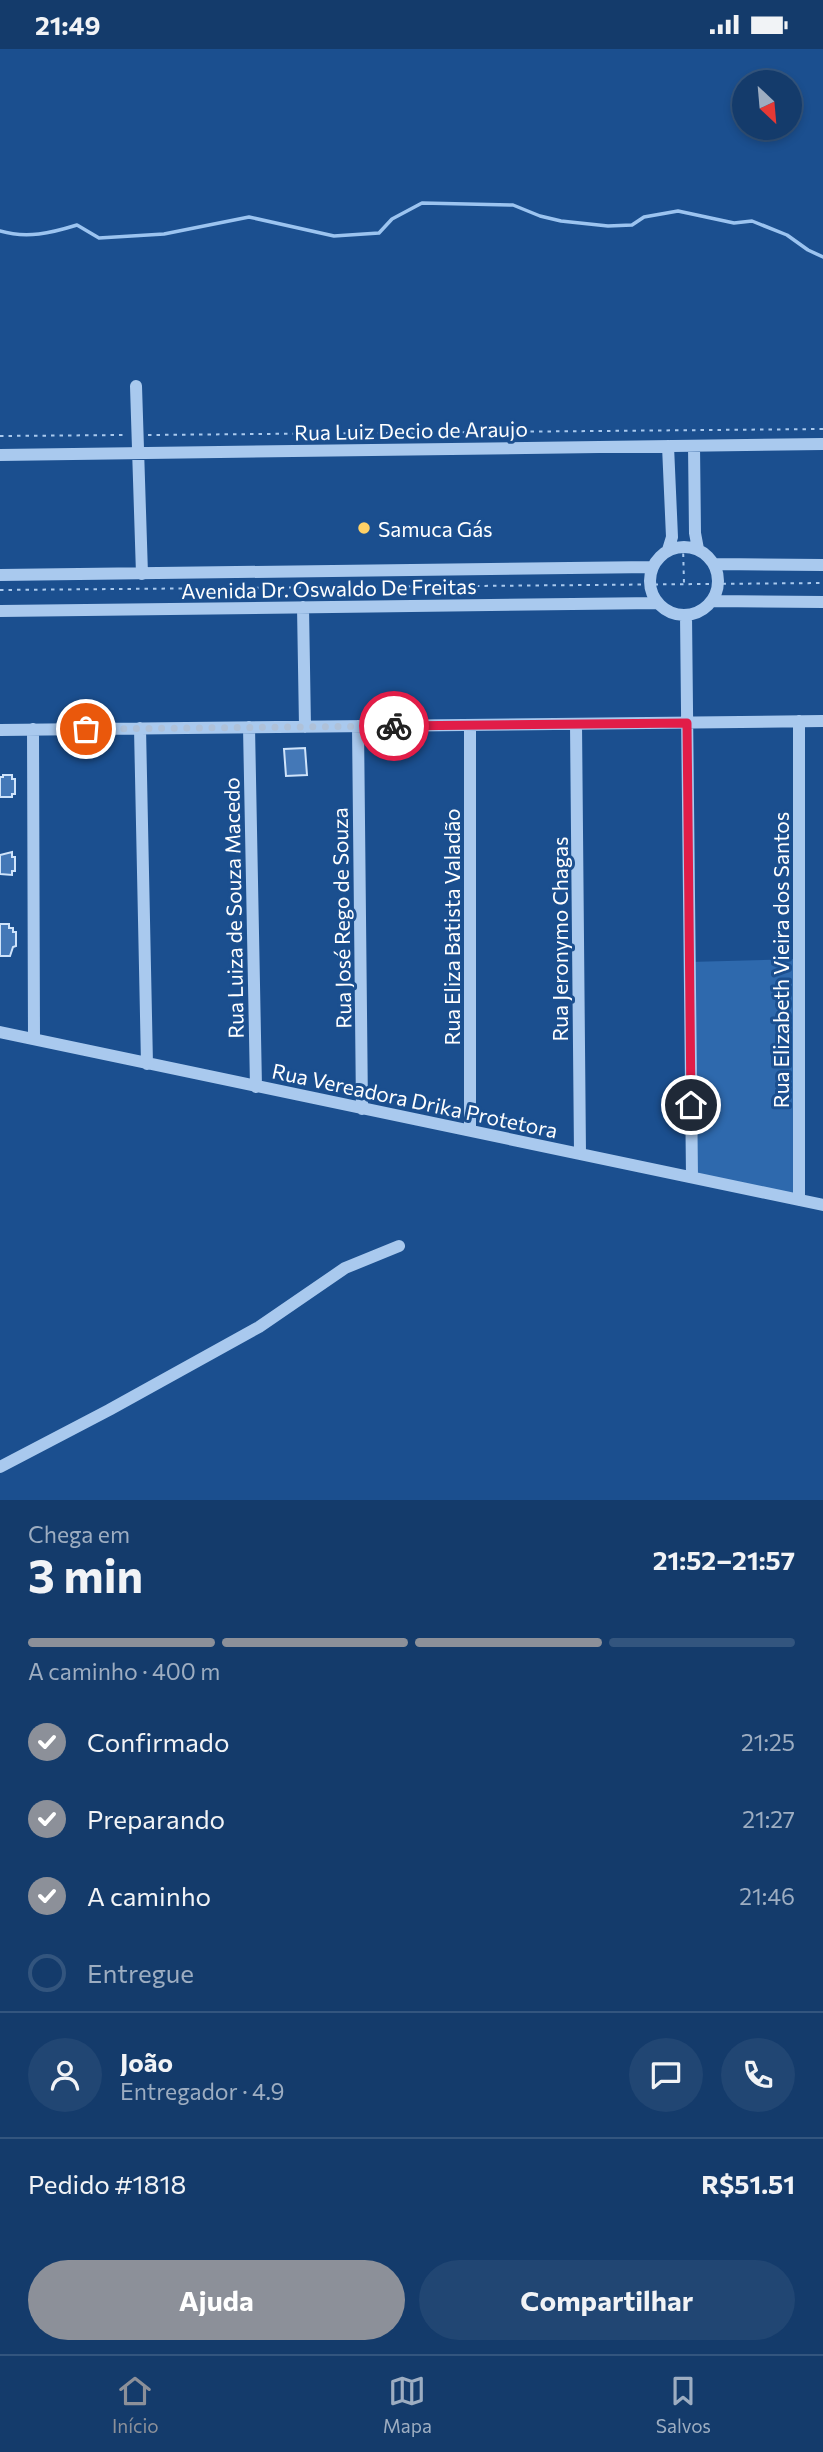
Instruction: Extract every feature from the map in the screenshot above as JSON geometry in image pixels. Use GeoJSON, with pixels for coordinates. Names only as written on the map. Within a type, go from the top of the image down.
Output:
{"type":"FeatureCollection","features":[{"type":"Feature","properties":{"kind":"street"},"geometry":{"type":"LineString","coordinates":[[136,386],[142,573]]}},
{"type":"Feature","properties":{"kind":"street","name":"Rua Luiz Decio de Araujo"},"geometry":{"type":"LineString","coordinates":[[0,455],[823,444]]}},
{"type":"Feature","properties":{"kind":"street"},"geometry":{"type":"LineString","coordinates":[[668,446],[673,537],[668,550]]}},
{"type":"Feature","properties":{"kind":"street"},"geometry":{"type":"LineString","coordinates":[[694,446],[695,533],[698,549]]}},
{"type":"Feature","properties":{"kind":"street"},"geometry":{"type":"LineString","coordinates":[[683,546],[698,549],[715,564],[718,583],[712,601],[701,611],[686,615],[671,612],[658,603],[650,584],[652,567],[668,550],[683,546]]}},
{"type":"Feature","properties":{"kind":"street"},"geometry":{"type":"LineString","coordinates":[[715,564],[823,565]]}},
{"type":"Feature","properties":{"kind":"street","name":"Avenida Dr. Oswaldo De Freitas"},"geometry":{"type":"LineString","coordinates":[[0,575],[652,567]]}},
{"type":"Feature","properties":{"kind":"street"},"geometry":{"type":"LineString","coordinates":[[712,601],[823,602]]}},
{"type":"Feature","properties":{"kind":"street","name":"Avenida Dr. Oswaldo De Freitas"},"geometry":{"type":"LineString","coordinates":[[0,611],[658,603]]}},
{"type":"Feature","properties":{"kind":"street"},"geometry":{"type":"LineString","coordinates":[[303,607],[305,727]]}},
{"type":"Feature","properties":{"kind":"street"},"geometry":{"type":"LineString","coordinates":[[686,615],[692,1177]]}},
{"type":"Feature","properties":{"kind":"street","name":"Rua Elizabeth Vieira dos Santos"},"geometry":{"type":"LineString","coordinates":[[799,721],[799,1200]]}},
{"type":"Feature","properties":{"kind":"street"},"geometry":{"type":"LineString","coordinates":[[0,730],[823,721]]}},
{"type":"Feature","properties":{"kind":"street","name":"Rua Jeronymo Chagas"},"geometry":{"type":"LineString","coordinates":[[576,724],[580,1154]]}},
{"type":"Feature","properties":{"kind":"street","name":"Rua Eliza Batista Valadão"},"geometry":{"type":"LineString","coordinates":[[470,725],[470,1130]]}},
{"type":"Feature","properties":{"kind":"street","name":"Rua José Rego de Souza"},"geometry":{"type":"LineString","coordinates":[[358,726],[362,1109]]}},
{"type":"Feature","properties":{"kind":"street","name":"Rua Luiza de Souza Macedo"},"geometry":{"type":"LineString","coordinates":[[249,727],[256,1087]]}},
{"type":"Feature","properties":{"kind":"street"},"geometry":{"type":"LineString","coordinates":[[140,729],[147,1064]]}},
{"type":"Feature","properties":{"kind":"street"},"geometry":{"type":"LineString","coordinates":[[33,730],[34,1039]]}},
{"type":"Feature","properties":{"kind":"street","name":"Rua Vereadora Drika Protetora"},"geometry":{"type":"LineString","coordinates":[[0,1032],[823,1205]]}},
{"type":"Feature","properties":{"kind":"street"},"geometry":{"type":"LineString","coordinates":[[0,1467],[259,1327],[345,1268],[399,1246]]}},
{"type":"Feature","properties":{"kind":"path"},"geometry":{"type":"LineString","coordinates":[[0,436],[823,429]]}},
{"type":"Feature","properties":{"kind":"path"},"geometry":{"type":"LineString","coordinates":[[0,590],[823,583]]}},
{"type":"Feature","properties":{"kind":"shaded area"},"geometry":{"type":"Polygon","coordinates":[[[799,959],[799,1200],[692,1177],[689,962],[799,959]]]}},
{"type":"Feature","properties":{"kind":"building"},"geometry":{"type":"Polygon","coordinates":[[[305,748],[307,775],[286,776],[284,749],[305,748]]]}},
{"type":"Feature","properties":{"kind":"building"},"geometry":{"type":"Polygon","coordinates":[[[12,775],[12,779],[15,779],[15,794],[12,794],[12,797],[0,797],[0,777],[12,775]]]}},
{"type":"Feature","properties":{"kind":"building"},"geometry":{"type":"Polygon","coordinates":[[[12,852],[12,857],[15,857],[15,871],[12,871],[12,875],[0,874],[0,855],[12,852]]]}},
{"type":"Feature","properties":{"kind":"building"},"geometry":{"type":"Polygon","coordinates":[[[0,924],[9,924],[9,928],[16,932],[16,946],[10,956],[0,956],[0,924]]]}},
{"type":"Feature","properties":{"kind":"waterway"},"geometry":{"type":"LineString","coordinates":[[0,231],[20,235],[39,234],[77,225],[99,238],[164,234],[249,217],[334,236],[379,233],[392,219],[422,203],[513,205],[561,221],[608,226],[632,225],[644,217],[678,211],[734,223],[752,221],[787,235],[823,257]]}},
{"type":"Feature","properties":{"kind":"way so far"},"geometry":{"type":"LineString","coordinates":[[86,729],[394,726]]}},
{"type":"Feature","properties":{"kind":"place","name":"Samuca Gás"},"geometry":{"type":"Point","coordinates":[364,528]}},
{"type":"Feature","properties":{"kind":"route"},"geometry":{"type":"LineString","coordinates":[[394,726],[687,723],[691,1105]]}}]}
